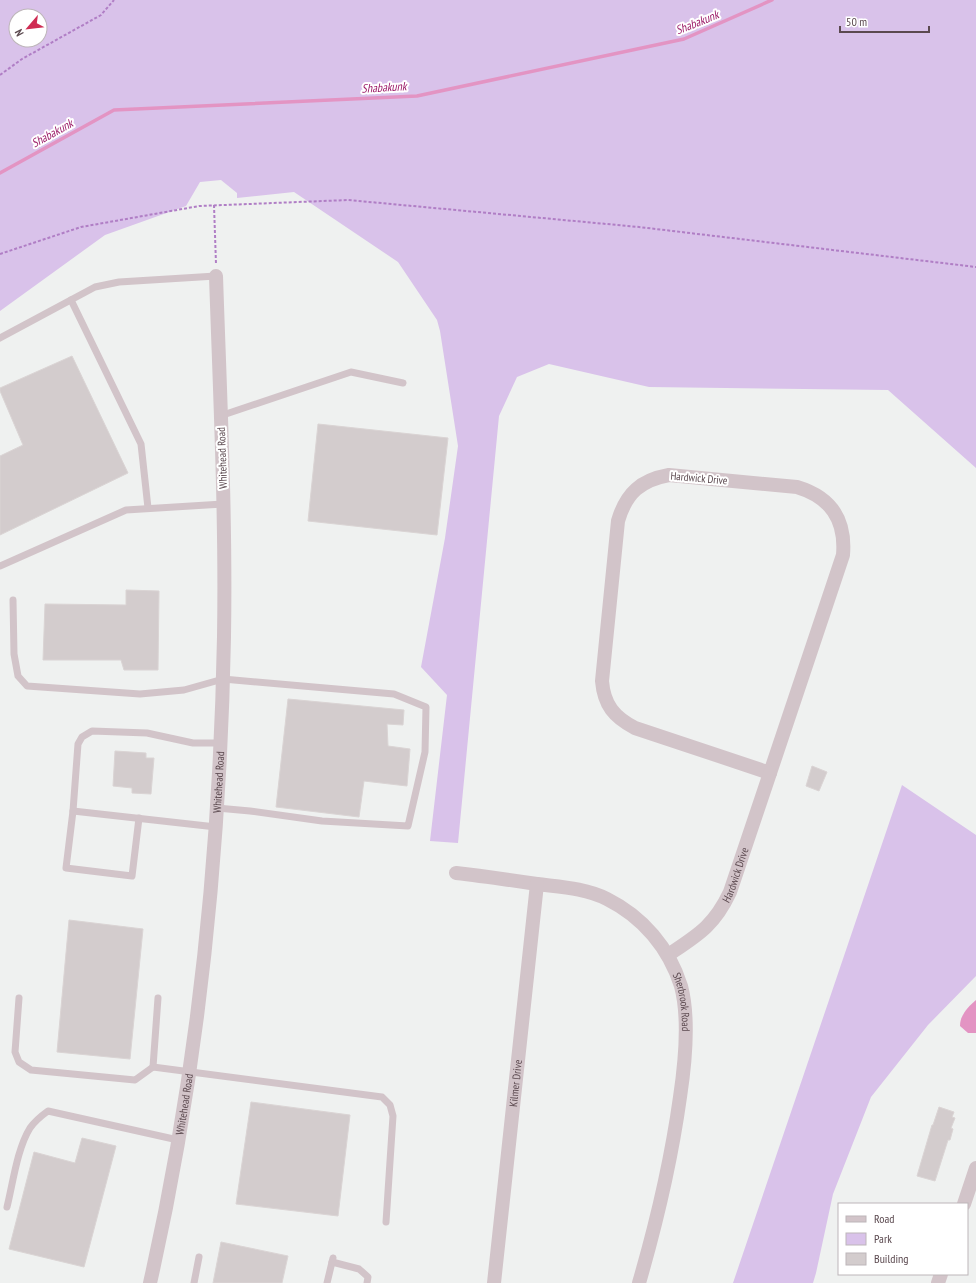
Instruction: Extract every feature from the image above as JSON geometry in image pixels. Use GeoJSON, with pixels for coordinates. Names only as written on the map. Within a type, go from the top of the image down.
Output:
{"type":"FeatureCollection","features":[{"type":"Feature","properties":{"kind":"street","name":"Whitehead Road"},"geometry":{"type":"LineString","coordinates":[[150,1283],[162,1230],[189,1071],[200,987],[216,826],[221,743],[224,634],[223,504],[216,276]]}},
{"type":"Feature","properties":{"kind":"street","name":"Hardwick Drive"},"geometry":{"type":"LineString","coordinates":[[668,954],[700,933],[713,921],[730,892],[770,773],[843,555],[844,543],[838,518],[832,508],[822,498],[810,491],[797,487],[669,475],[656,477],[634,490],[627,499],[618,521],[602,681],[605,698],[614,714],[623,722],[635,728],[770,773]]}},
{"type":"Feature","properties":{"kind":"street","name":"Sherbrook Road"},"geometry":{"type":"LineString","coordinates":[[456,873],[586,891],[612,902],[641,922],[656,937],[668,954],[681,988],[685,1014],[686,1041],[684,1071],[664,1191],[639,1283]]}},
{"type":"Feature","properties":{"kind":"street","name":"Kilmer Drive"},"geometry":{"type":"LineString","coordinates":[[494,1283],[537,884]]}},
{"type":"Feature","properties":{"kind":"street"},"geometry":{"type":"LineString","coordinates":[[964,1203],[976,1168]]}},
{"type":"Feature","properties":{"kind":"lane"},"geometry":{"type":"LineString","coordinates":[[0,338],[95,287],[119,282],[216,276]]}},
{"type":"Feature","properties":{"kind":"lane"},"geometry":{"type":"LineString","coordinates":[[71,300],[141,444],[148,508]]}},
{"type":"Feature","properties":{"kind":"lane"},"geometry":{"type":"LineString","coordinates":[[220,416],[351,372],[403,383]]}},
{"type":"Feature","properties":{"kind":"lane"},"geometry":{"type":"LineString","coordinates":[[0,566],[126,510],[223,504]]}},
{"type":"Feature","properties":{"kind":"lane"},"geometry":{"type":"LineString","coordinates":[[13,600],[14,654],[18,676],[27,686],[140,694],[184,690],[223,679],[394,694],[426,706],[425,752],[408,826],[322,821],[217,808]]}},
{"type":"Feature","properties":{"kind":"lane"},"geometry":{"type":"LineString","coordinates":[[138,818],[132,876],[66,868],[73,811],[78,744],[82,737],[92,731],[147,733],[192,743],[221,743]]}},
{"type":"Feature","properties":{"kind":"lane"},"geometry":{"type":"LineString","coordinates":[[73,811],[216,826]]}},
{"type":"Feature","properties":{"kind":"lane"},"geometry":{"type":"LineString","coordinates":[[19,998],[15,1052],[20,1062],[31,1070],[135,1080],[152,1067],[382,1097],[390,1105],[393,1116],[386,1222]]}},
{"type":"Feature","properties":{"kind":"lane"},"geometry":{"type":"LineString","coordinates":[[152,1067],[158,998]]}},
{"type":"Feature","properties":{"kind":"lane"},"geometry":{"type":"LineString","coordinates":[[7,1207],[21,1147],[30,1128],[38,1118],[48,1111],[178,1140]]}},
{"type":"Feature","properties":{"kind":"lane"},"geometry":{"type":"LineString","coordinates":[[194,1283],[199,1257]]}},
{"type":"Feature","properties":{"kind":"lane"},"geometry":{"type":"LineString","coordinates":[[327,1283],[332,1260],[359,1269],[368,1277],[367,1283]]}},
{"type":"Feature","properties":{"kind":"path"},"geometry":{"type":"LineString","coordinates":[[0,75],[22,59],[101,15],[114,0]]}},
{"type":"Feature","properties":{"kind":"path"},"geometry":{"type":"LineString","coordinates":[[0,254],[81,227],[199,206],[348,200],[638,227],[976,267]]}},
{"type":"Feature","properties":{"kind":"path"},"geometry":{"type":"LineString","coordinates":[[214,205],[216,276]]}},
{"type":"Feature","properties":{"kind":"green space"},"geometry":{"type":"Polygon","coordinates":[[[0,0],[976,0],[976,468],[888,390],[649,387],[549,364],[517,377],[499,416],[458,843],[430,841],[447,695],[421,667],[445,538],[458,446],[437,320],[398,262],[294,192],[237,198],[237,193],[221,180],[200,182],[186,206],[105,235],[0,311],[0,0]]]}},
{"type":"Feature","properties":{"kind":"green space"},"geometry":{"type":"Polygon","coordinates":[[[902,785],[976,835],[976,976],[928,1025],[871,1097],[833,1194],[813,1283],[733,1283],[902,785]]]}},
{"type":"Feature","properties":{"kind":"shaded area"},"geometry":{"type":"Polygon","coordinates":[[[976,1000],[976,1033],[968,1033],[960,1026],[960,1022],[970,1005],[976,1000]]]}},
{"type":"Feature","properties":{"kind":"building"},"geometry":{"type":"Polygon","coordinates":[[[72,356],[128,473],[0,535],[0,456],[23,445],[0,388],[72,356]]]}},
{"type":"Feature","properties":{"kind":"building"},"geometry":{"type":"Polygon","coordinates":[[[318,424],[448,438],[437,535],[308,521],[318,424]]]}},
{"type":"Feature","properties":{"kind":"building"},"geometry":{"type":"Polygon","coordinates":[[[126,590],[159,591],[158,670],[124,670],[121,660],[43,660],[45,604],[126,605],[126,590]]]}},
{"type":"Feature","properties":{"kind":"building"},"geometry":{"type":"Polygon","coordinates":[[[288,699],[404,710],[403,725],[387,724],[388,746],[410,749],[407,786],[364,781],[359,817],[276,807],[288,699]]]}},
{"type":"Feature","properties":{"kind":"building"},"geometry":{"type":"Polygon","coordinates":[[[115,751],[146,753],[146,758],[154,758],[151,794],[132,793],[132,788],[113,786],[115,751]]]}},
{"type":"Feature","properties":{"kind":"building"},"geometry":{"type":"Polygon","coordinates":[[[812,766],[827,772],[819,791],[806,786],[812,766]]]}},
{"type":"Feature","properties":{"kind":"building"},"geometry":{"type":"Polygon","coordinates":[[[69,920],[143,929],[130,1059],[57,1052],[69,920]]]}},
{"type":"Feature","properties":{"kind":"building"},"geometry":{"type":"Polygon","coordinates":[[[251,1102],[350,1115],[338,1216],[236,1204],[251,1102]]]}},
{"type":"Feature","properties":{"kind":"building"},"geometry":{"type":"Polygon","coordinates":[[[939,1107],[954,1112],[952,1117],[955,1118],[951,1128],[953,1129],[950,1140],[948,1140],[935,1181],[917,1176],[932,1125],[939,1107]]]}},
{"type":"Feature","properties":{"kind":"building"},"geometry":{"type":"Polygon","coordinates":[[[82,1138],[116,1146],[84,1267],[9,1249],[34,1152],[75,1163],[82,1138]]]}},
{"type":"Feature","properties":{"kind":"building"},"geometry":{"type":"Polygon","coordinates":[[[221,1242],[288,1256],[282,1283],[213,1283],[221,1242]]]}},
{"type":"Feature","properties":{"kind":"waterway","name":"Shabakunk"},"geometry":{"type":"LineString","coordinates":[[0,173],[114,110],[417,96],[684,39],[772,0]]}}]}
